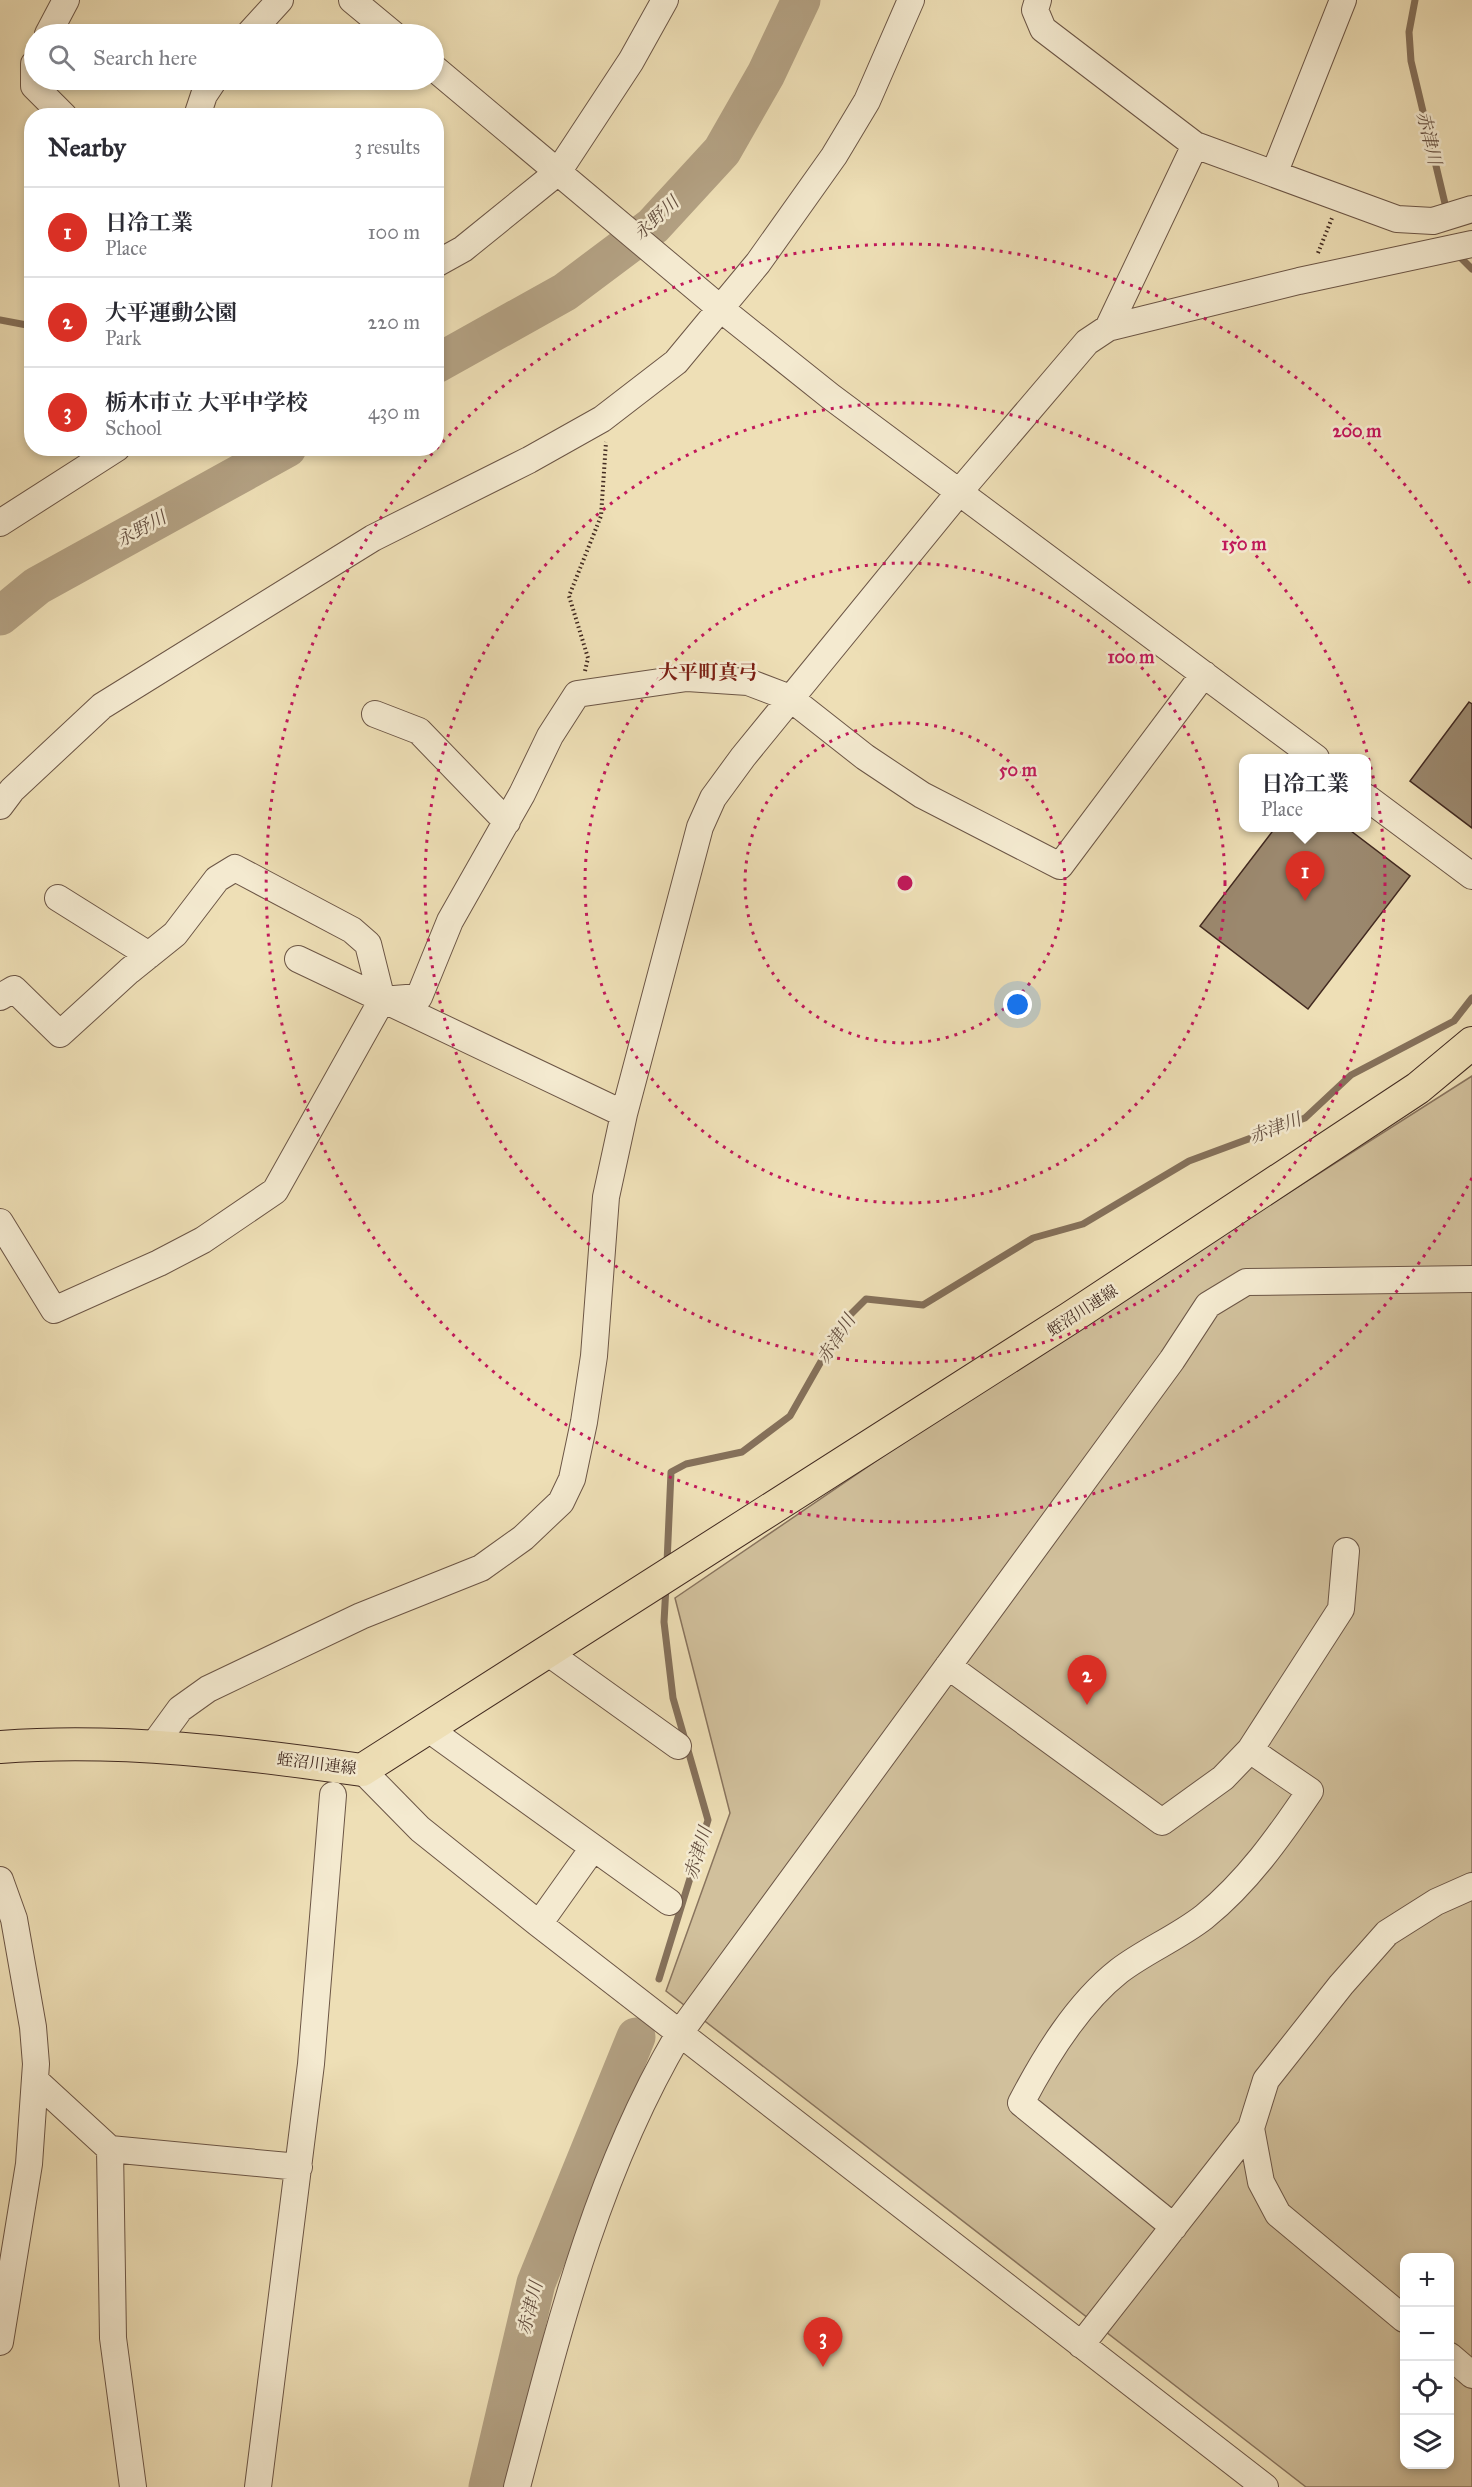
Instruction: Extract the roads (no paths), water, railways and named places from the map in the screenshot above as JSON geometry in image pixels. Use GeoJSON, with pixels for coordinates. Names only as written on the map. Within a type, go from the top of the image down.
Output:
{"type":"FeatureCollection","features":[{"type":"Feature","properties":{"kind":"main road","name":"蛭沼川連線"},"geometry":{"type":"LineString","coordinates":[[0,1747],[63,1744],[153,1746],[233,1752],[362,1770],[1070,1318],[1418,1088],[1472,1043]]}},
{"type":"Feature","properties":{"kind":"street"},"geometry":{"type":"LineString","coordinates":[[53,24],[66,0]]}},
{"type":"Feature","properties":{"kind":"street"},"geometry":{"type":"LineString","coordinates":[[258,24],[280,0]]}},
{"type":"Feature","properties":{"kind":"street"},"geometry":{"type":"LineString","coordinates":[[352,0],[381,24]]}},
{"type":"Feature","properties":{"kind":"street"},"geometry":{"type":"LineString","coordinates":[[444,260],[463,249],[558,172],[632,62],[665,0]]}},
{"type":"Feature","properties":{"kind":"street"},"geometry":{"type":"LineString","coordinates":[[0,806],[12,790],[102,706],[373,538],[529,460],[608,415],[676,362],[721,309],[795,214],[834,156],[867,101],[911,0]]}},
{"type":"Feature","properties":{"kind":"street"},"geometry":{"type":"LineString","coordinates":[[1038,0],[1035,10],[1043,29],[1195,144],[1397,219],[1433,221],[1472,209]]}},
{"type":"Feature","properties":{"kind":"street"},"geometry":{"type":"LineString","coordinates":[[1274,174],[1343,0]]}},
{"type":"Feature","properties":{"kind":"street"},"geometry":{"type":"LineString","coordinates":[[444,76],[721,309],[830,396],[1309,754]]}},
{"type":"Feature","properties":{"kind":"street"},"geometry":{"type":"LineString","coordinates":[[38,90],[56,108]]}},
{"type":"Feature","properties":{"kind":"street"},"geometry":{"type":"LineString","coordinates":[[200,108],[207,90]]}},
{"type":"Feature","properties":{"kind":"street"},"geometry":{"type":"LineString","coordinates":[[1108,328],[1195,144]]}},
{"type":"Feature","properties":{"kind":"street"},"geometry":{"type":"LineString","coordinates":[[153,1746],[180,1709],[208,1689],[361,1616],[481,1568],[523,1538],[561,1502],[573,1479],[594,1356],[606,1197],[624,1114],[700,827],[713,798],[790,698],[960,491],[1087,342],[1108,328],[1308,279],[1472,244]]}},
{"type":"Feature","properties":{"kind":"street"},"geometry":{"type":"LineString","coordinates":[[0,523],[105,456]]}},
{"type":"Feature","properties":{"kind":"street"},"geometry":{"type":"LineString","coordinates":[[382,1000],[419,998],[450,921],[507,822],[550,736],[577,694],[687,678],[747,682],[790,698],[865,757],[922,795],[1060,866],[1203,674]]}},
{"type":"Feature","properties":{"kind":"street"},"geometry":{"type":"LineString","coordinates":[[375,714],[419,731],[507,822]]}},
{"type":"Feature","properties":{"kind":"street"},"geometry":{"type":"LineString","coordinates":[[1371,800],[1472,876]]}},
{"type":"Feature","properties":{"kind":"street"},"geometry":{"type":"LineString","coordinates":[[0,997],[14,989],[60,1034],[175,934],[217,879],[235,868],[352,930],[368,944],[382,1000],[275,1191],[203,1240],[159,1263],[54,1311],[0,1222]]}},
{"type":"Feature","properties":{"kind":"street"},"geometry":{"type":"LineString","coordinates":[[58,897],[149,955]]}},
{"type":"Feature","properties":{"kind":"street"},"geometry":{"type":"LineString","coordinates":[[298,959],[624,1114]]}},
{"type":"Feature","properties":{"kind":"street"},"geometry":{"type":"LineString","coordinates":[[517,2487],[554,2343],[590,2227],[651,2082],[679,2034],[1172,1360],[1208,1305],[1246,1282],[1472,1279]]}},
{"type":"Feature","properties":{"kind":"street"},"geometry":{"type":"LineString","coordinates":[[948,1666],[1162,1822],[1223,1778],[1250,1750],[1341,1609],[1346,1551]]}},
{"type":"Feature","properties":{"kind":"street"},"geometry":{"type":"LineString","coordinates":[[547,1652],[678,1746]]}},
{"type":"Feature","properties":{"kind":"street"},"geometry":{"type":"LineString","coordinates":[[427,1728],[669,1902]]}},
{"type":"Feature","properties":{"kind":"street"},"geometry":{"type":"LineString","coordinates":[[1174,2227],[1021,2103],[1037,2072],[1087,2004],[1119,1971],[1204,1917],[1245,1878],[1310,1791],[1250,1750]]}},
{"type":"Feature","properties":{"kind":"street"},"geometry":{"type":"LineString","coordinates":[[362,1770],[420,1829],[539,1924],[1265,2487]]}},
{"type":"Feature","properties":{"kind":"street"},"geometry":{"type":"LineString","coordinates":[[258,2487],[311,2064],[333,1795]]}},
{"type":"Feature","properties":{"kind":"street"},"geometry":{"type":"LineString","coordinates":[[539,1924],[593,1848]]}},
{"type":"Feature","properties":{"kind":"street"},"geometry":{"type":"LineString","coordinates":[[0,1880],[14,1919],[33,2026],[36,2080],[29,2164],[0,2342]]}},
{"type":"Feature","properties":{"kind":"street"},"geometry":{"type":"LineString","coordinates":[[1081,2345],[1251,2128],[1266,2080],[1310,2022],[1387,1933],[1436,1902],[1472,1886]]}},
{"type":"Feature","properties":{"kind":"street"},"geometry":{"type":"LineString","coordinates":[[36,2080],[110,2149],[298,2167]]}},
{"type":"Feature","properties":{"kind":"street"},"geometry":{"type":"LineString","coordinates":[[1251,2128],[1261,2182],[1278,2214],[1400,2316]]}},
{"type":"Feature","properties":{"kind":"street"},"geometry":{"type":"LineString","coordinates":[[110,2149],[113,2338],[133,2487]]}},
{"type":"Feature","properties":{"kind":"street"},"geometry":{"type":"LineString","coordinates":[[1454,2360],[1472,2374]]}},
{"type":"Feature","properties":{"kind":"waterway","name":"永野川"},"geometry":{"type":"LineString","coordinates":[[444,360],[565,292],[653,226],[722,151],[766,74],[801,0]]}},
{"type":"Feature","properties":{"kind":"waterway","name":"赤津川"},"geometry":{"type":"LineString","coordinates":[[1415,0],[1409,32],[1411,61],[1447,212]]}},
{"type":"Feature","properties":{"kind":"waterway","name":"赤津川"},"geometry":{"type":"LineString","coordinates":[[1457,254],[1472,269]]}},
{"type":"Feature","properties":{"kind":"waterway"},"geometry":{"type":"LineString","coordinates":[[0,320],[24,324]]}},
{"type":"Feature","properties":{"kind":"waterway","name":"永野川"},"geometry":{"type":"LineString","coordinates":[[0,616],[37,586],[273,456]]}},
{"type":"Feature","properties":{"kind":"waterway","name":"赤津川"},"geometry":{"type":"LineString","coordinates":[[667,1563],[671,1472],[686,1464],[742,1452],[790,1416],[844,1321],[866,1299],[923,1305],[1033,1238],[1083,1224],[1189,1161],[1305,1118],[1351,1075],[1454,1021],[1472,998]]}},
{"type":"Feature","properties":{"kind":"waterway","name":"赤津川"},"geometry":{"type":"LineString","coordinates":[[659,1979],[708,1820],[673,1698],[664,1622],[666,1586]]}},
{"type":"Feature","properties":{"kind":"waterway","name":"赤津川"},"geometry":{"type":"LineString","coordinates":[[488,2487],[536,2283],[636,2037]]}},
{"type":"Feature","properties":{"kind":"place","name":"日冷工業"},"geometry":{"type":"Point","coordinates":[1305,901]}},
{"type":"Feature","properties":{"kind":"place","name":"大平運動公園"},"geometry":{"type":"Point","coordinates":[1087,1705]}},
{"type":"Feature","properties":{"kind":"place","name":"栃木市立 大平中学校"},"geometry":{"type":"Point","coordinates":[823,2367]}},
{"type":"Feature","properties":{"kind":"district","name":"大平町真弓"},"geometry":{"type":"Point","coordinates":[708,672]}}]}
